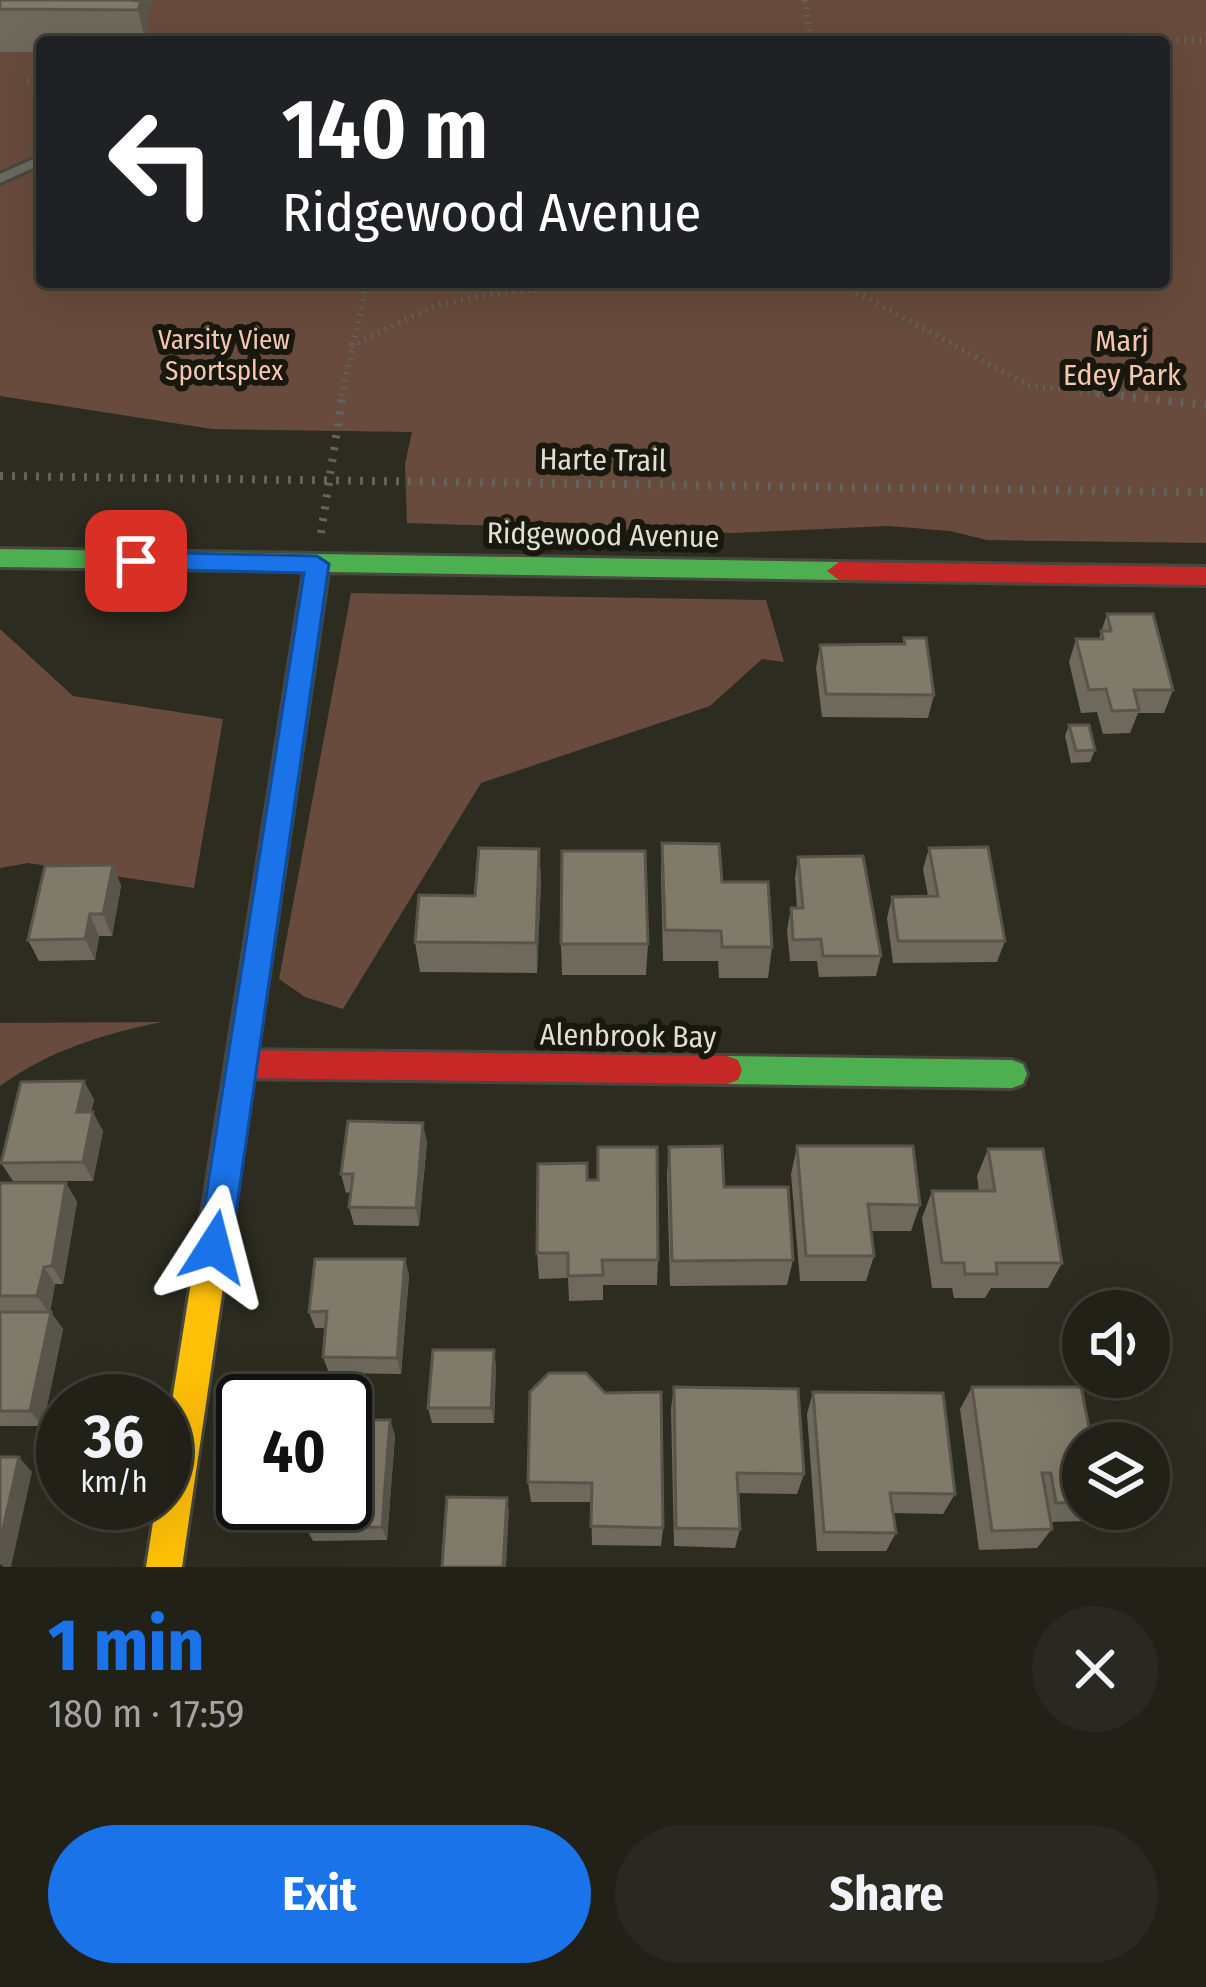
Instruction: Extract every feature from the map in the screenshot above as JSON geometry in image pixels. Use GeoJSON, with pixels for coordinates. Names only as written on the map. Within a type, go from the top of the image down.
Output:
{"type":"FeatureCollection","features":[{"type":"Feature","properties":{"kind":"street","name":"Ridgewood Avenue"},"geometry":{"type":"LineString","coordinates":[[0,558],[1206,576]]}},
{"type":"Feature","properties":{"kind":"street"},"geometry":{"type":"LineString","coordinates":[[164,1567],[317,564]]}},
{"type":"Feature","properties":{"kind":"street","name":"Alenbrook Bay"},"geometry":{"type":"LineString","coordinates":[[243,1064],[1012,1074]]}},
{"type":"Feature","properties":{"kind":"lane"},"geometry":{"type":"LineString","coordinates":[[0,179],[36,162]]}},
{"type":"Feature","properties":{"kind":"path"},"geometry":{"type":"LineString","coordinates":[[805,0],[810,36]]}},
{"type":"Feature","properties":{"kind":"path"},"geometry":{"type":"LineString","coordinates":[[1170,40],[1206,40]]}},
{"type":"Feature","properties":{"kind":"path"},"geometry":{"type":"LineString","coordinates":[[27,81],[36,80]]}},
{"type":"Feature","properties":{"kind":"path"},"geometry":{"type":"LineString","coordinates":[[317,564],[350,346],[365,288]]}},
{"type":"Feature","properties":{"kind":"path"},"geometry":{"type":"LineString","coordinates":[[350,346],[436,305],[546,288]]}},
{"type":"Feature","properties":{"kind":"path"},"geometry":{"type":"LineString","coordinates":[[848,288],[1030,386],[1206,405]]}},
{"type":"Feature","properties":{"kind":"path","name":"Harte Trail"},"geometry":{"type":"LineString","coordinates":[[0,476],[1206,492]]}},
{"type":"Feature","properties":{"kind":"green space"},"geometry":{"type":"Polygon","coordinates":[[[0,0],[1206,0],[1206,543],[987,540],[950,531],[888,526],[733,533],[407,523],[405,464],[412,432],[212,429],[0,396],[0,0]]]}},
{"type":"Feature","properties":{"kind":"green space"},"geometry":{"type":"Polygon","coordinates":[[[351,593],[766,600],[784,662],[762,659],[710,706],[481,783],[343,1009],[305,997],[279,979],[351,593]]]}},
{"type":"Feature","properties":{"kind":"green space"},"geometry":{"type":"Polygon","coordinates":[[[0,629],[73,696],[223,719],[194,888],[28,863],[0,868],[0,629]]]}},
{"type":"Feature","properties":{"kind":"green space"},"geometry":{"type":"Polygon","coordinates":[[[162,1022],[78,1045],[0,1086],[0,1023],[162,1022]]]}},
{"type":"Feature","properties":{"kind":"building"},"geometry":{"type":"Polygon","coordinates":[[[0,0],[141,1],[138,10],[0,9],[0,0]]]}},
{"type":"Feature","properties":{"kind":"building"},"geometry":{"type":"Polygon","coordinates":[[[1107,614],[1153,614],[1173,690],[1134,690],[1139,710],[1112,711],[1106,689],[1089,690],[1076,639],[1103,639],[1101,631],[1111,631],[1107,614]]]}},
{"type":"Feature","properties":{"kind":"building"},"geometry":{"type":"Polygon","coordinates":[[[904,638],[926,638],[934,695],[826,694],[820,645],[905,644],[904,638]]]}},
{"type":"Feature","properties":{"kind":"building"},"geometry":{"type":"Polygon","coordinates":[[[1069,725],[1089,725],[1095,750],[1076,751],[1069,725]]]}},
{"type":"Feature","properties":{"kind":"building"},"geometry":{"type":"Polygon","coordinates":[[[662,843],[719,844],[722,882],[768,882],[772,947],[722,947],[721,931],[665,930],[662,843]]]}},
{"type":"Feature","properties":{"kind":"building"},"geometry":{"type":"Polygon","coordinates":[[[988,847],[1005,941],[898,941],[892,897],[938,896],[929,848],[988,847]]]}},
{"type":"Feature","properties":{"kind":"building"},"geometry":{"type":"Polygon","coordinates":[[[479,848],[539,849],[536,943],[415,942],[419,895],[475,896],[479,848]]]}},
{"type":"Feature","properties":{"kind":"building"},"geometry":{"type":"Polygon","coordinates":[[[562,851],[645,851],[648,944],[561,944],[562,851]]]}},
{"type":"Feature","properties":{"kind":"building"},"geometry":{"type":"Polygon","coordinates":[[[863,856],[881,956],[823,956],[821,939],[793,940],[791,908],[803,908],[798,857],[863,856]]]}},
{"type":"Feature","properties":{"kind":"building"},"geometry":{"type":"Polygon","coordinates":[[[113,865],[103,914],[90,914],[85,939],[28,940],[45,866],[113,865]]]}},
{"type":"Feature","properties":{"kind":"building"},"geometry":{"type":"Polygon","coordinates":[[[84,1081],[77,1112],[93,1112],[83,1162],[1,1163],[21,1082],[84,1081]]]}},
{"type":"Feature","properties":{"kind":"building"},"geometry":{"type":"Polygon","coordinates":[[[348,1121],[423,1123],[416,1208],[349,1207],[353,1174],[341,1174],[348,1121]]]}},
{"type":"Feature","properties":{"kind":"building"},"geometry":{"type":"Polygon","coordinates":[[[722,1146],[724,1187],[788,1187],[793,1260],[672,1261],[669,1147],[722,1146]]]}},
{"type":"Feature","properties":{"kind":"building"},"geometry":{"type":"Polygon","coordinates":[[[797,1146],[913,1146],[920,1205],[868,1204],[874,1256],[806,1256],[797,1146]]]}},
{"type":"Feature","properties":{"kind":"building"},"geometry":{"type":"Polygon","coordinates":[[[598,1147],[657,1147],[658,1260],[602,1260],[603,1275],[568,1276],[568,1253],[537,1253],[538,1164],[587,1163],[587,1180],[598,1180],[598,1147]]]}},
{"type":"Feature","properties":{"kind":"building"},"geometry":{"type":"Polygon","coordinates":[[[988,1149],[1043,1149],[1062,1263],[996,1263],[997,1274],[965,1274],[964,1263],[942,1263],[932,1191],[995,1191],[988,1149]]]}},
{"type":"Feature","properties":{"kind":"building"},"geometry":{"type":"Polygon","coordinates":[[[0,1183],[66,1183],[52,1266],[44,1267],[37,1296],[0,1296],[0,1183]]]}},
{"type":"Feature","properties":{"kind":"building"},"geometry":{"type":"Polygon","coordinates":[[[315,1259],[405,1259],[397,1358],[323,1357],[327,1311],[309,1312],[315,1259]]]}},
{"type":"Feature","properties":{"kind":"building"},"geometry":{"type":"Polygon","coordinates":[[[0,1312],[51,1312],[30,1411],[0,1411],[0,1312]]]}},
{"type":"Feature","properties":{"kind":"building"},"geometry":{"type":"Polygon","coordinates":[[[433,1350],[494,1350],[491,1408],[428,1408],[433,1350]]]}},
{"type":"Feature","properties":{"kind":"building"},"geometry":{"type":"Polygon","coordinates":[[[549,1373],[586,1373],[605,1393],[661,1392],[663,1528],[591,1526],[592,1483],[528,1482],[530,1392],[549,1373]]]}},
{"type":"Feature","properties":{"kind":"building"},"geometry":{"type":"Polygon","coordinates":[[[674,1387],[798,1389],[804,1474],[737,1473],[740,1529],[676,1528],[674,1387]]]}},
{"type":"Feature","properties":{"kind":"building"},"geometry":{"type":"Polygon","coordinates":[[[972,1387],[1062,1387],[1062,1398],[1083,1398],[1088,1422],[1062,1422],[1062,1503],[1056,1503],[1051,1473],[1042,1473],[1052,1529],[992,1531],[972,1387]]]}},
{"type":"Feature","properties":{"kind":"building"},"geometry":{"type":"Polygon","coordinates":[[[813,1392],[943,1393],[955,1494],[890,1493],[896,1533],[824,1532],[813,1392]]]}},
{"type":"Feature","properties":{"kind":"building"},"geometry":{"type":"Polygon","coordinates":[[[372,1420],[390,1420],[382,1527],[372,1527],[372,1420]]]}},
{"type":"Feature","properties":{"kind":"building"},"geometry":{"type":"Polygon","coordinates":[[[0,1457],[19,1457],[0,1542],[0,1457]]]}},
{"type":"Feature","properties":{"kind":"building"},"geometry":{"type":"Polygon","coordinates":[[[447,1497],[507,1498],[503,1567],[442,1567],[447,1497]]]}},
{"type":"Feature","properties":{"kind":"traffic: fast"},"geometry":{"type":"LineString","coordinates":[[0,558],[839,571]]}},
{"type":"Feature","properties":{"kind":"traffic: fast"},"geometry":{"type":"LineString","coordinates":[[265,906],[317,564]]}},
{"type":"Feature","properties":{"kind":"traffic: fast"},"geometry":{"type":"LineString","coordinates":[[727,1070],[1012,1074]]}},
{"type":"Feature","properties":{"kind":"traffic: slow"},"geometry":{"type":"LineString","coordinates":[[164,1567],[265,906]]}},
{"type":"Feature","properties":{"kind":"traffic: jam"},"geometry":{"type":"LineString","coordinates":[[839,571],[1206,576]]}},
{"type":"Feature","properties":{"kind":"traffic: jam"},"geometry":{"type":"LineString","coordinates":[[243,1064],[727,1070]]}},
{"type":"Feature","properties":{"kind":"route"},"geometry":{"type":"LineString","coordinates":[[136,561],[317,564],[214,1247]]}},
{"type":"Feature","properties":{"kind":"park label","name":"Varsity View Sportsplex"},"geometry":{"type":"Point","coordinates":[224,356]}},
{"type":"Feature","properties":{"kind":"park label","name":"Marj Edey Park"},"geometry":{"type":"Point","coordinates":[1122,358]}}]}
